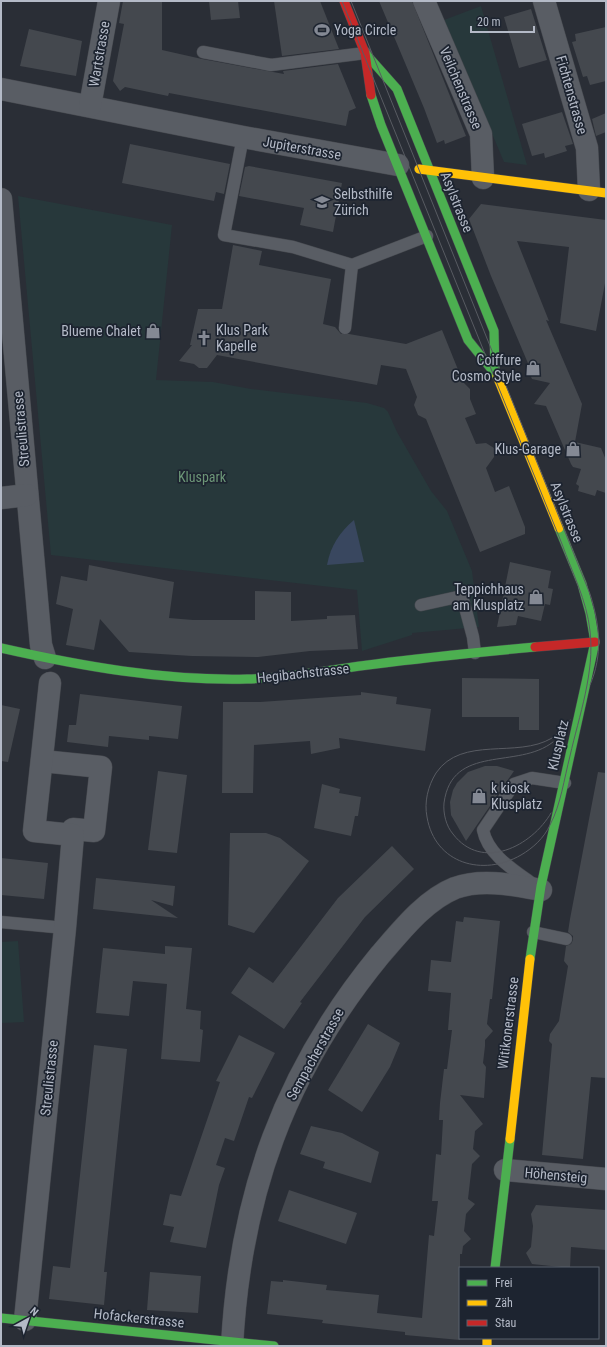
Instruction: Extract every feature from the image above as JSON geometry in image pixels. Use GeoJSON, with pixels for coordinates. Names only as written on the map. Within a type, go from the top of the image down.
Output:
{"type":"FeatureCollection","features":[{"type":"Feature","properties":{"kind":"main road","name":"Asylstrasse"},"geometry":{"type":"LineString","coordinates":[[344,1],[365,53],[371,97],[468,340],[495,372],[582,584],[590,613],[601,637]]}},
{"type":"Feature","properties":{"kind":"main road","name":"Asylstrasse"},"geometry":{"type":"LineString","coordinates":[[365,53],[397,89],[494,331],[495,372]]}},
{"type":"Feature","properties":{"kind":"main road","name":"Jupiterstrasse"},"geometry":{"type":"LineString","coordinates":[[398,165],[430,172],[597,192]]}},
{"type":"Feature","properties":{"kind":"main road","name":"Hegibachstrasse"},"geometry":{"type":"LineString","coordinates":[[1,648],[88,667],[154,676],[229,679],[267,678],[601,637]]}},
{"type":"Feature","properties":{"kind":"main road","name":"Klusplatz"},"geometry":{"type":"LineString","coordinates":[[565,783],[601,637]]}},
{"type":"Feature","properties":{"kind":"main road","name":"Witikonerstrasse"},"geometry":{"type":"LineString","coordinates":[[495,1267],[505,1170],[534,932],[541,890],[565,783]]}},
{"type":"Feature","properties":{"kind":"main road","name":"Hofackerstrasse"},"geometry":{"type":"LineString","coordinates":[[1,1318],[232,1344],[274,1346]]}},
{"type":"Feature","properties":{"kind":"street","name":"Wartstrasse"},"geometry":{"type":"LineString","coordinates":[[90,106],[109,1]]}},
{"type":"Feature","properties":{"kind":"street","name":"Veilchenstrasse"},"geometry":{"type":"LineString","coordinates":[[424,1],[481,134],[483,178]]}},
{"type":"Feature","properties":{"kind":"street","name":"Fichtenstrasse"},"geometry":{"type":"LineString","coordinates":[[544,1],[587,148],[597,192]]}},
{"type":"Feature","properties":{"kind":"street","name":"Jupiterstrasse"},"geometry":{"type":"LineString","coordinates":[[1,90],[90,106],[243,137],[398,165]]}},
{"type":"Feature","properties":{"kind":"street","name":"Streulistrasse"},"geometry":{"type":"LineString","coordinates":[[1,199],[41,645],[45,658]]}},
{"type":"Feature","properties":{"kind":"street"},"geometry":{"type":"LineString","coordinates":[[1,498],[27,495]]}},
{"type":"Feature","properties":{"kind":"street"},"geometry":{"type":"LineString","coordinates":[[42,761],[101,767],[94,831],[74,829],[73,835],[34,831],[50,683]]}},
{"type":"Feature","properties":{"kind":"street","name":"Streulistrasse"},"geometry":{"type":"LineString","coordinates":[[25,1320],[73,835]]}},
{"type":"Feature","properties":{"kind":"street","name":"Sempacherstrasse"},"geometry":{"type":"LineString","coordinates":[[232,1344],[242,1259],[253,1199],[264,1161],[296,1085],[332,1020],[368,971],[410,922],[444,893],[461,887],[495,883],[541,890]]}},
{"type":"Feature","properties":{"kind":"street","name":"Höhensteig"},"geometry":{"type":"LineString","coordinates":[[505,1170],[606,1180]]}},
{"type":"Feature","properties":{"kind":"lane"},"geometry":{"type":"LineString","coordinates":[[203,52],[271,65],[365,53]]}},
{"type":"Feature","properties":{"kind":"lane"},"geometry":{"type":"LineString","coordinates":[[243,137],[224,235],[293,247],[352,265],[427,236]]}},
{"type":"Feature","properties":{"kind":"lane"},"geometry":{"type":"LineString","coordinates":[[344,328],[352,265]]}},
{"type":"Feature","properties":{"kind":"lane"},"geometry":{"type":"LineString","coordinates":[[421,605],[462,596],[473,637],[475,653]]}},
{"type":"Feature","properties":{"kind":"lane","name":"Klusplatz"},"geometry":{"type":"LineString","coordinates":[[541,890],[494,852],[488,845],[483,830],[514,784],[532,778],[565,783]]}},
{"type":"Feature","properties":{"kind":"lane"},"geometry":{"type":"LineString","coordinates":[[1,922],[65,928]]}},
{"type":"Feature","properties":{"kind":"lane"},"geometry":{"type":"LineString","coordinates":[[534,932],[566,939]]}},
{"type":"Feature","properties":{"kind":"green space"},"geometry":{"type":"Polygon","coordinates":[[[481,6],[527,165],[504,162],[444,20],[481,6]]]}},
{"type":"Feature","properties":{"kind":"green space","name":"Kluspark"},"geometry":{"type":"Polygon","coordinates":[[[18,196],[172,225],[156,380],[213,382],[251,389],[367,403],[384,408],[388,412],[397,432],[431,491],[447,511],[472,571],[479,627],[412,633],[412,635],[362,651],[357,590],[51,555],[18,196]]]}},
{"type":"Feature","properties":{"kind":"green space"},"geometry":{"type":"Polygon","coordinates":[[[18,941],[24,1022],[1,1023],[1,942],[18,941]]]}},
{"type":"Feature","properties":{"kind":"water"},"geometry":{"type":"Polygon","coordinates":[[[354,520],[364,562],[327,565],[336,540],[354,520]]]}},
{"type":"Feature","properties":{"kind":"building"},"geometry":{"type":"Polygon","coordinates":[[[123,1],[162,1],[162,50],[284,74],[283,71],[338,64],[356,108],[349,111],[346,126],[169,93],[168,96],[125,87],[120,91],[113,81],[124,24],[119,23],[123,1]]]}},
{"type":"Feature","properties":{"kind":"building"},"geometry":{"type":"Polygon","coordinates":[[[209,1],[238,1],[240,18],[211,20],[209,1]]]}},
{"type":"Feature","properties":{"kind":"building"},"geometry":{"type":"Polygon","coordinates":[[[274,1],[320,1],[339,49],[282,56],[274,1]]]}},
{"type":"Feature","properties":{"kind":"building"},"geometry":{"type":"Polygon","coordinates":[[[379,1],[412,1],[466,136],[445,144],[444,140],[437,143],[379,1]]]}},
{"type":"Feature","properties":{"kind":"building"},"geometry":{"type":"Polygon","coordinates":[[[531,9],[547,60],[519,68],[504,17],[531,9]]]}},
{"type":"Feature","properties":{"kind":"building"},"geometry":{"type":"Polygon","coordinates":[[[606,27],[606,81],[590,85],[587,76],[583,77],[572,42],[576,41],[575,34],[606,27]]]}},
{"type":"Feature","properties":{"kind":"building"},"geometry":{"type":"Polygon","coordinates":[[[29,29],[82,41],[76,76],[20,66],[29,29]]]}},
{"type":"Feature","properties":{"kind":"building"},"geometry":{"type":"Polygon","coordinates":[[[562,112],[573,144],[565,146],[567,151],[545,158],[544,153],[532,156],[522,124],[562,112]]]}},
{"type":"Feature","properties":{"kind":"building"},"geometry":{"type":"Polygon","coordinates":[[[606,113],[606,132],[596,136],[592,119],[606,113]]]}},
{"type":"Feature","properties":{"kind":"building"},"geometry":{"type":"Polygon","coordinates":[[[130,144],[230,164],[224,194],[216,192],[214,201],[122,183],[130,144]]]}},
{"type":"Feature","properties":{"kind":"building"},"geometry":{"type":"Polygon","coordinates":[[[249,166],[342,183],[333,232],[300,225],[304,208],[239,196],[245,167],[249,166]]]}},
{"type":"Feature","properties":{"kind":"building"},"geometry":{"type":"Polygon","coordinates":[[[481,204],[606,220],[606,278],[596,331],[560,323],[569,247],[517,241],[549,321],[546,320],[582,404],[575,442],[601,448],[606,460],[606,493],[597,490],[595,496],[578,491],[579,486],[576,484],[581,469],[573,467],[571,464],[546,406],[534,404],[550,383],[532,379],[528,370],[530,368],[491,276],[469,219],[481,204]]]}},
{"type":"Feature","properties":{"kind":"building"},"geometry":{"type":"Polygon","coordinates":[[[233,245],[262,251],[259,265],[331,279],[323,324],[335,327],[341,334],[349,334],[406,344],[442,330],[463,382],[470,389],[470,399],[476,414],[465,418],[476,444],[486,443],[494,448],[494,457],[486,468],[495,492],[509,486],[525,527],[525,534],[480,552],[426,419],[418,415],[414,405],[417,397],[406,369],[381,365],[377,385],[217,355],[207,368],[199,368],[194,364],[179,361],[192,345],[190,345],[198,309],[222,309],[233,245]]]}},
{"type":"Feature","properties":{"kind":"building"},"geometry":{"type":"Polygon","coordinates":[[[510,562],[551,571],[548,588],[553,589],[550,605],[545,604],[541,621],[518,616],[516,625],[497,627],[510,562]]]}},
{"type":"Feature","properties":{"kind":"building"},"geometry":{"type":"Polygon","coordinates":[[[89,565],[174,582],[169,618],[193,620],[255,620],[255,591],[291,592],[291,621],[327,619],[327,616],[355,615],[358,649],[310,651],[258,657],[192,656],[129,652],[100,619],[94,650],[66,645],[73,609],[56,604],[61,576],[87,581],[89,565]]]}},
{"type":"Feature","properties":{"kind":"building"},"geometry":{"type":"Polygon","coordinates":[[[462,678],[539,679],[539,730],[519,730],[519,717],[462,717],[462,678]]]}},
{"type":"Feature","properties":{"kind":"building"},"geometry":{"type":"Polygon","coordinates":[[[361,692],[397,697],[396,704],[431,709],[425,751],[339,738],[340,748],[311,754],[310,741],[254,745],[253,793],[222,793],[223,702],[260,702],[361,695],[361,692]]]}},
{"type":"Feature","properties":{"kind":"building"},"geometry":{"type":"Polygon","coordinates":[[[80,694],[182,706],[178,739],[149,736],[149,740],[109,736],[108,747],[67,742],[69,725],[76,725],[80,694]]]}},
{"type":"Feature","properties":{"kind":"building"},"geometry":{"type":"Polygon","coordinates":[[[1,705],[20,709],[8,762],[1,761],[1,705]]]}},
{"type":"Feature","properties":{"kind":"building"},"geometry":{"type":"Polygon","coordinates":[[[485,766],[497,766],[514,771],[466,841],[451,815],[450,802],[453,790],[457,783],[468,772],[485,766]]]}},
{"type":"Feature","properties":{"kind":"building"},"geometry":{"type":"Polygon","coordinates":[[[158,771],[187,775],[177,853],[148,850],[158,771]]]}},
{"type":"Feature","properties":{"kind":"building"},"geometry":{"type":"Polygon","coordinates":[[[598,772],[606,773],[606,1078],[591,1077],[583,1159],[542,1155],[552,1044],[549,1041],[550,1034],[559,1021],[568,966],[564,961],[566,946],[571,944],[573,940],[573,936],[568,932],[570,919],[598,772]]]}},
{"type":"Feature","properties":{"kind":"building"},"geometry":{"type":"Polygon","coordinates":[[[322,784],[340,789],[339,793],[361,797],[358,816],[355,816],[351,836],[314,828],[322,784]]]}},
{"type":"Feature","properties":{"kind":"building"},"geometry":{"type":"Polygon","coordinates":[[[230,833],[266,833],[280,838],[309,861],[254,933],[228,925],[230,833]]]}},
{"type":"Feature","properties":{"kind":"building"},"geometry":{"type":"Polygon","coordinates":[[[392,846],[414,869],[365,917],[300,1002],[302,1003],[284,1029],[231,993],[249,967],[273,983],[338,898],[392,846]]]}},
{"type":"Feature","properties":{"kind":"building"},"geometry":{"type":"Polygon","coordinates":[[[1,858],[48,863],[44,899],[1,895],[1,858]]]}},
{"type":"Feature","properties":{"kind":"building"},"geometry":{"type":"Polygon","coordinates":[[[96,878],[175,886],[173,906],[151,900],[178,918],[93,909],[96,878]]]}},
{"type":"Feature","properties":{"kind":"building"},"geometry":{"type":"Polygon","coordinates":[[[464,917],[500,921],[492,999],[490,999],[487,1024],[493,1031],[485,1040],[483,1063],[486,1067],[484,1098],[460,1095],[483,1124],[475,1131],[473,1149],[480,1156],[472,1164],[468,1199],[475,1204],[466,1214],[464,1231],[471,1239],[463,1246],[462,1254],[460,1254],[460,1340],[405,1335],[405,1332],[322,1323],[323,1320],[267,1314],[271,1281],[283,1282],[283,1280],[327,1285],[326,1290],[379,1295],[377,1313],[422,1318],[429,1235],[434,1236],[438,1201],[432,1201],[436,1154],[441,1155],[443,1120],[439,1120],[440,1103],[444,1069],[447,1069],[452,1030],[448,1030],[451,993],[428,991],[431,960],[451,962],[456,921],[463,922],[464,917]]]}},
{"type":"Feature","properties":{"kind":"building"},"geometry":{"type":"Polygon","coordinates":[[[165,946],[192,948],[186,1009],[201,1011],[200,1029],[203,1030],[200,1062],[161,1059],[167,984],[133,981],[129,1016],[96,1013],[103,948],[165,954],[165,946]]]}},
{"type":"Feature","properties":{"kind":"building"},"geometry":{"type":"Polygon","coordinates":[[[368,1024],[400,1043],[390,1067],[362,1112],[328,1090],[368,1024]]]}},
{"type":"Feature","properties":{"kind":"building"},"geometry":{"type":"Polygon","coordinates":[[[239,1035],[275,1053],[252,1098],[249,1097],[234,1141],[225,1138],[216,1165],[225,1168],[219,1185],[206,1248],[170,1242],[174,1227],[163,1225],[170,1194],[181,1196],[220,1082],[216,1081],[239,1035]]]}},
{"type":"Feature","properties":{"kind":"building"},"geometry":{"type":"Polygon","coordinates":[[[94,1045],[127,1049],[104,1272],[107,1272],[104,1305],[49,1299],[53,1266],[70,1268],[94,1045]]]}},
{"type":"Feature","properties":{"kind":"building"},"geometry":{"type":"Polygon","coordinates":[[[311,1126],[342,1133],[379,1152],[371,1183],[323,1168],[325,1162],[300,1154],[311,1126]]]}},
{"type":"Feature","properties":{"kind":"building"},"geometry":{"type":"Polygon","coordinates":[[[289,1190],[357,1213],[346,1244],[278,1221],[289,1190]]]}},
{"type":"Feature","properties":{"kind":"building"},"geometry":{"type":"Polygon","coordinates":[[[536,1205],[606,1210],[606,1250],[571,1247],[570,1267],[532,1264],[526,1253],[531,1247],[533,1226],[531,1214],[536,1205]]]}},
{"type":"Feature","properties":{"kind":"building"},"geometry":{"type":"Polygon","coordinates":[[[150,1272],[201,1276],[198,1313],[147,1310],[150,1272]]]}},
{"type":"Feature","properties":{"kind":"tram line"},"geometry":{"type":"LineString","coordinates":[[342,1],[579,587],[586,609],[590,631],[590,662],[585,694],[560,800],[548,830],[534,846],[521,855],[506,862],[491,865],[477,865],[463,862],[450,855],[440,846],[432,833],[427,817],[426,800],[433,778],[447,761],[460,754],[475,751],[523,747],[538,744],[555,736],[570,720]]}},
{"type":"Feature","properties":{"kind":"tram line"},"geometry":{"type":"LineString","coordinates":[[351,1],[590,594],[596,617],[599,640],[597,662],[590,685]]}},
{"type":"Feature","properties":{"kind":"tram line"},"geometry":{"type":"LineString","coordinates":[[551,813],[543,825],[532,836],[506,850],[492,853],[478,851],[465,845],[453,834],[448,827],[444,803],[450,784],[459,772],[488,760],[522,755],[539,750],[553,742]]}},
{"type":"Feature","properties":{"kind":"traffic: fast"},"geometry":{"type":"LineString","coordinates":[[365,53],[397,89],[494,331],[495,372]]}},
{"type":"Feature","properties":{"kind":"traffic: fast"},"geometry":{"type":"LineString","coordinates":[[371,95],[381,125],[468,340],[497,376]]}},
{"type":"Feature","properties":{"kind":"traffic: fast"},"geometry":{"type":"LineString","coordinates":[[530,959],[541,886],[595,642],[590,613],[582,584],[559,528]]}},
{"type":"Feature","properties":{"kind":"traffic: fast"},"geometry":{"type":"LineString","coordinates":[[1,648],[62,661],[154,675],[185,678],[247,679],[279,677],[416,659],[535,647]]}},
{"type":"Feature","properties":{"kind":"traffic: fast"},"geometry":{"type":"LineString","coordinates":[[495,1267],[510,1139]]}},
{"type":"Feature","properties":{"kind":"traffic: fast"},"geometry":{"type":"LineString","coordinates":[[1,1318],[274,1346]]}},
{"type":"Feature","properties":{"kind":"traffic: slow"},"geometry":{"type":"LineString","coordinates":[[419,169],[606,193]]}},
{"type":"Feature","properties":{"kind":"traffic: slow"},"geometry":{"type":"LineString","coordinates":[[497,376],[559,528]]}},
{"type":"Feature","properties":{"kind":"traffic: slow"},"geometry":{"type":"LineString","coordinates":[[510,1139],[530,959]]}},
{"type":"Feature","properties":{"kind":"traffic: slow"},"geometry":{"type":"LineString","coordinates":[[487,1339],[487,1346]]}},
{"type":"Feature","properties":{"kind":"traffic: jam"},"geometry":{"type":"LineString","coordinates":[[344,1],[365,53],[371,95]]}},
{"type":"Feature","properties":{"kind":"traffic: jam"},"geometry":{"type":"LineString","coordinates":[[535,647],[595,642]]}},
{"type":"Feature","properties":{"kind":"place","name":"Yoga Circle"},"geometry":{"type":"Point","coordinates":[322,30]}},
{"type":"Feature","properties":{"kind":"place","name":"Selbsthilfe Zürich"},"geometry":{"type":"Point","coordinates":[322,202]}},
{"type":"Feature","properties":{"kind":"place","name":"Blueme Chalet"},"geometry":{"type":"Point","coordinates":[153,331]}},
{"type":"Feature","properties":{"kind":"place","name":"Klus Park Kapelle"},"geometry":{"type":"Point","coordinates":[204,338]}},
{"type":"Feature","properties":{"kind":"place","name":"Coiffure Cosmo Style"},"geometry":{"type":"Point","coordinates":[533,368]}},
{"type":"Feature","properties":{"kind":"place","name":"Klus-Garage"},"geometry":{"type":"Point","coordinates":[573,449]}},
{"type":"Feature","properties":{"kind":"place","name":"Teppichhaus am Klusplatz"},"geometry":{"type":"Point","coordinates":[536,597]}},
{"type":"Feature","properties":{"kind":"place","name":"k kiosk Klusplatz"},"geometry":{"type":"Point","coordinates":[479,796]}}]}
